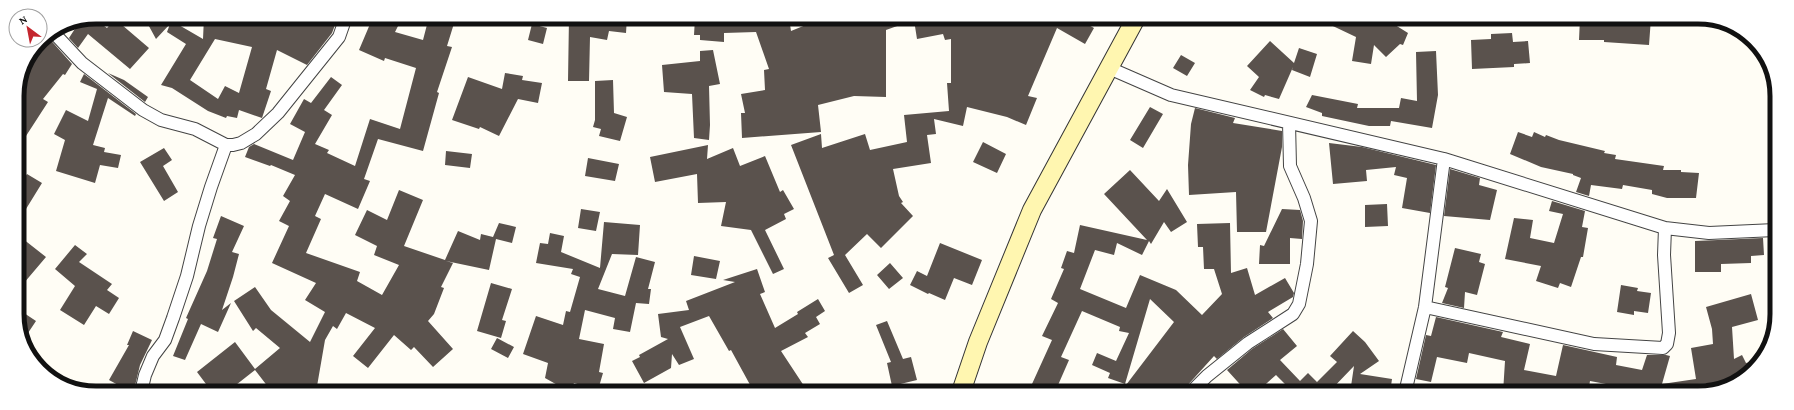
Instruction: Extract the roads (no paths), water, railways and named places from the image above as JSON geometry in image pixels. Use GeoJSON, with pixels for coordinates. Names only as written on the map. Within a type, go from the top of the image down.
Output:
{"type":"FeatureCollection","features":[{"type":"Feature","properties":{"kind":"main road"},"geometry":{"type":"LineString","coordinates":[[963,386],[978,342],[1032,210],[1133,24]]}},
{"type":"Feature","properties":{"kind":"street"},"geometry":{"type":"LineString","coordinates":[[56,36],[82,63],[143,110],[161,120],[195,129],[226,145],[233,145],[249,139],[278,113],[339,37],[344,24]]}},
{"type":"Feature","properties":{"kind":"street"},"geometry":{"type":"LineString","coordinates":[[1109,68],[1171,95],[1444,160],[1665,228],[1708,233],[1770,230]]}},
{"type":"Feature","properties":{"kind":"street"},"geometry":{"type":"LineString","coordinates":[[1197,386],[1248,343],[1293,314],[1299,304],[1307,264],[1311,222],[1304,198],[1290,166],[1289,123]]}},
{"type":"Feature","properties":{"kind":"street"},"geometry":{"type":"LineString","coordinates":[[142,386],[145,374],[153,356],[165,340],[173,318],[187,276],[209,193],[226,145]]}},
{"type":"Feature","properties":{"kind":"street"},"geometry":{"type":"LineString","coordinates":[[1407,386],[1425,307],[1444,160]]}},
{"type":"Feature","properties":{"kind":"street"},"geometry":{"type":"LineString","coordinates":[[1425,307],[1594,344],[1663,348],[1667,344],[1669,333],[1664,255],[1665,228]]}}]}
